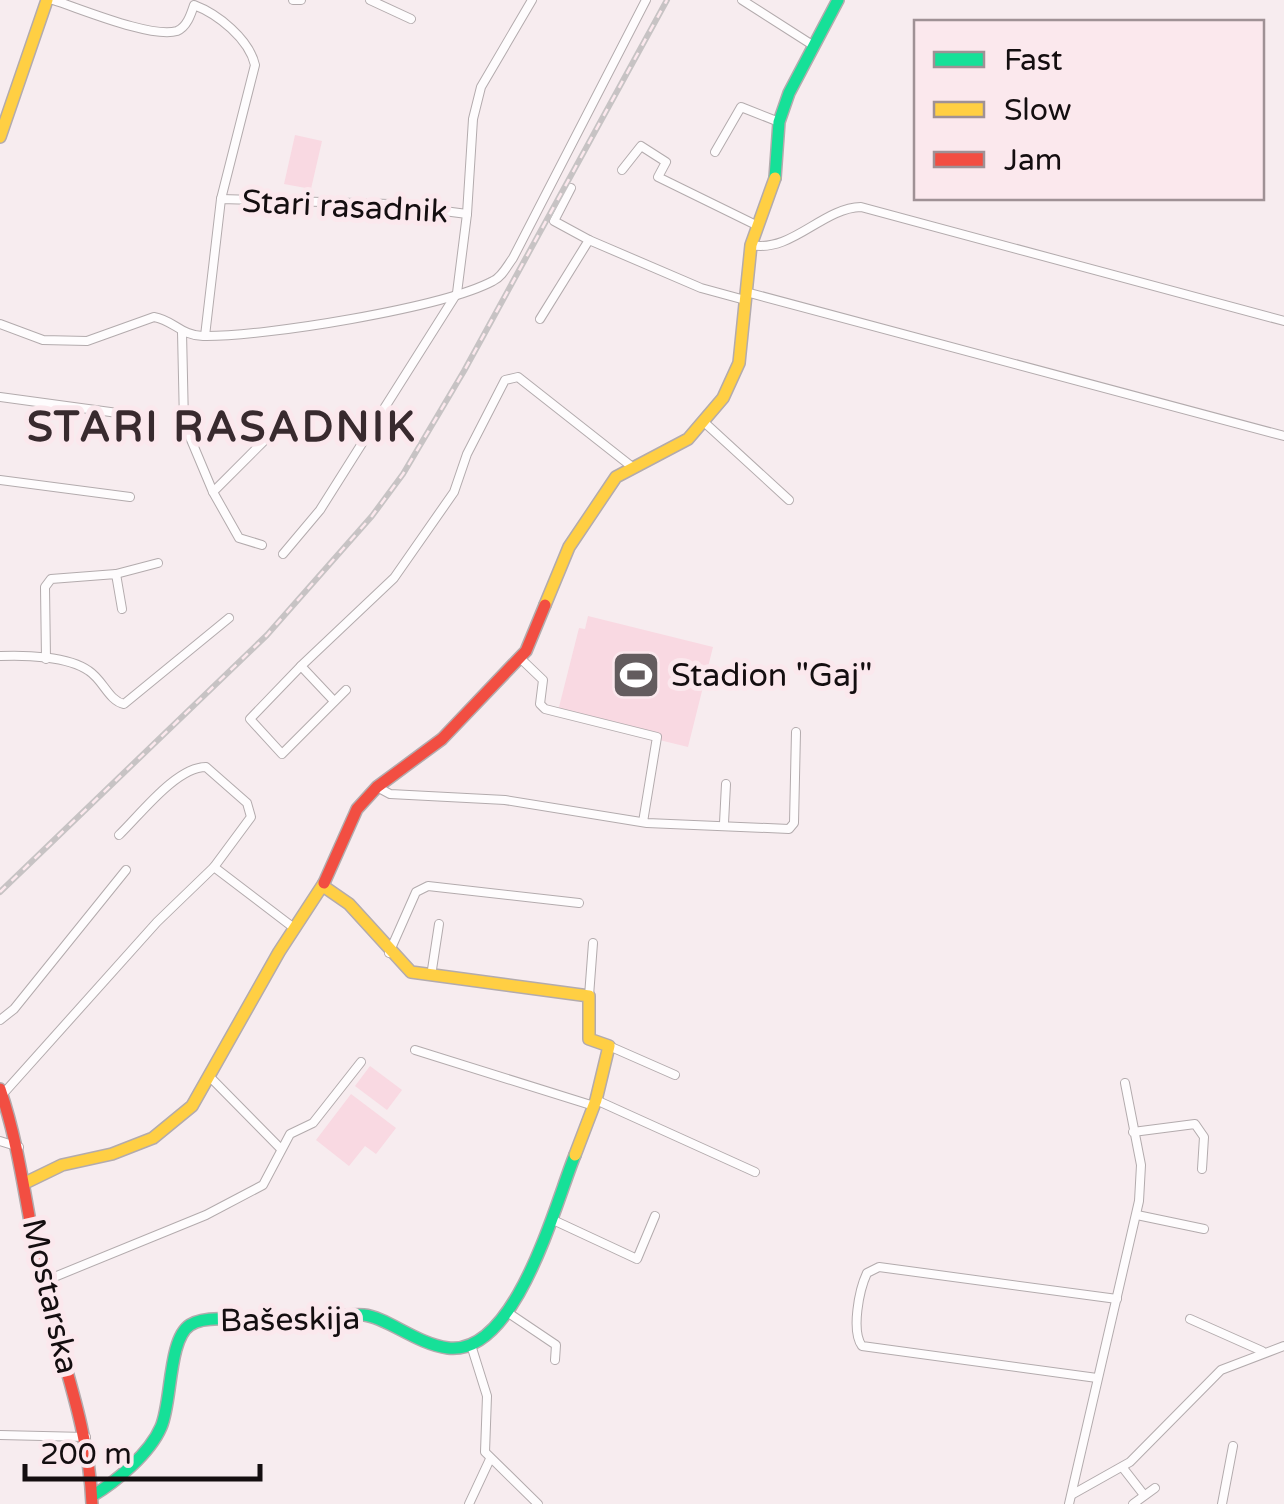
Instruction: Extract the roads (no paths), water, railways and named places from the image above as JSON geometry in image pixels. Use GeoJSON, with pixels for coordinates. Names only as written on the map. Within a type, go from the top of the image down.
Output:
{"type":"FeatureCollection","features":[{"type":"Feature","properties":{"kind":"street"},"geometry":{"type":"LineString","coordinates":[[0,137],[5,106],[50,0],[135,26],[174,32],[183,27],[193,2],[216,16],[248,47],[256,65],[221,199]]}},
{"type":"Feature","properties":{"kind":"street"},"geometry":{"type":"LineString","coordinates":[[370,0],[411,19]]}},
{"type":"Feature","properties":{"kind":"street"},"geometry":{"type":"LineString","coordinates":[[467,214],[478,99],[494,61],[532,0]]}},
{"type":"Feature","properties":{"kind":"street"},"geometry":{"type":"LineString","coordinates":[[0,324],[54,342],[87,341],[154,317],[182,332],[205,336],[309,325],[457,293],[493,281],[513,258],[646,0]]}},
{"type":"Feature","properties":{"kind":"street"},"geometry":{"type":"LineString","coordinates":[[742,0],[814,46]]}},
{"type":"Feature","properties":{"kind":"street"},"geometry":{"type":"LineString","coordinates":[[27,1182],[62,1165],[112,1154],[153,1138],[192,1106],[294,928],[323,886],[357,809],[377,787],[442,739],[520,658],[536,632],[569,547],[616,477],[630,466],[682,443],[705,423],[739,363],[752,246],[775,184],[779,122],[838,0]]}},
{"type":"Feature","properties":{"kind":"street"},"geometry":{"type":"LineString","coordinates":[[715,152],[741,107],[779,122]]}},
{"type":"Feature","properties":{"kind":"street"},"geometry":{"type":"LineString","coordinates":[[622,170],[641,146],[666,162],[658,177],[758,226]]}},
{"type":"Feature","properties":{"kind":"street"},"geometry":{"type":"LineString","coordinates":[[572,188],[554,221],[701,288],[746,296],[1284,436]]}},
{"type":"Feature","properties":{"kind":"street","name":"Stari rasadnik"},"geometry":{"type":"LineString","coordinates":[[205,336],[221,199],[390,204],[467,214],[457,293],[320,510],[283,554]]}},
{"type":"Feature","properties":{"kind":"street"},"geometry":{"type":"LineString","coordinates":[[752,246],[777,244],[846,210],[861,207],[1284,321]]}},
{"type":"Feature","properties":{"kind":"street"},"geometry":{"type":"LineString","coordinates":[[540,320],[589,240]]}},
{"type":"Feature","properties":{"kind":"street"},"geometry":{"type":"LineString","coordinates":[[182,332],[184,423],[213,492],[239,538],[262,545]]}},
{"type":"Feature","properties":{"kind":"street"},"geometry":{"type":"LineString","coordinates":[[346,690],[282,754],[250,719],[394,578],[454,492],[467,454],[509,378],[518,377],[630,466]]}},
{"type":"Feature","properties":{"kind":"street"},"geometry":{"type":"LineString","coordinates":[[0,397],[125,414]]}},
{"type":"Feature","properties":{"kind":"street"},"geometry":{"type":"LineString","coordinates":[[213,492],[286,418]]}},
{"type":"Feature","properties":{"kind":"street"},"geometry":{"type":"LineString","coordinates":[[705,423],[789,500]]}},
{"type":"Feature","properties":{"kind":"street"},"geometry":{"type":"LineString","coordinates":[[0,480],[130,497]]}},
{"type":"Feature","properties":{"kind":"street"},"geometry":{"type":"LineString","coordinates":[[46,659],[47,582],[56,577],[116,574],[158,563]]}},
{"type":"Feature","properties":{"kind":"street"},"geometry":{"type":"LineString","coordinates":[[116,574],[122,609]]}},
{"type":"Feature","properties":{"kind":"street"},"geometry":{"type":"LineString","coordinates":[[0,656],[46,659],[83,667],[98,678],[115,701],[124,704],[230,618]]}},
{"type":"Feature","properties":{"kind":"street"},"geometry":{"type":"LineString","coordinates":[[520,658],[543,680],[540,704],[544,709],[658,738],[643,822]]}},
{"type":"Feature","properties":{"kind":"street"},"geometry":{"type":"LineString","coordinates":[[301,666],[334,701]]}},
{"type":"Feature","properties":{"kind":"street"},"geometry":{"type":"LineString","coordinates":[[377,787],[390,794],[505,800],[643,822],[788,829],[793,825],[796,732]]}},
{"type":"Feature","properties":{"kind":"street"},"geometry":{"type":"LineString","coordinates":[[1,1092],[168,910],[214,867],[248,827],[251,817],[247,803],[206,767],[196,768],[174,783],[119,835]]}},
{"type":"Feature","properties":{"kind":"street"},"geometry":{"type":"LineString","coordinates":[[724,823],[726,784]]}},
{"type":"Feature","properties":{"kind":"street"},"geometry":{"type":"LineString","coordinates":[[214,867],[294,928]]}},
{"type":"Feature","properties":{"kind":"street"},"geometry":{"type":"LineString","coordinates":[[0,1020],[14,1009],[126,870]]}},
{"type":"Feature","properties":{"kind":"street"},"geometry":{"type":"LineString","coordinates":[[323,886],[359,911],[406,969],[431,976],[588,996]]}},
{"type":"Feature","properties":{"kind":"street"},"geometry":{"type":"LineString","coordinates":[[389,952],[416,892],[428,886],[579,903]]}},
{"type":"Feature","properties":{"kind":"street"},"geometry":{"type":"LineString","coordinates":[[431,976],[439,924]]}},
{"type":"Feature","properties":{"kind":"street"},"geometry":{"type":"LineString","coordinates":[[593,943],[589,1039],[675,1075]]}},
{"type":"Feature","properties":{"kind":"street"},"geometry":{"type":"LineString","coordinates":[[538,1504],[490,1460],[483,1446],[486,1388],[471,1345],[510,1314],[595,1103],[609,1046]]}},
{"type":"Feature","properties":{"kind":"street"},"geometry":{"type":"LineString","coordinates":[[416,1050],[595,1103],[754,1172]]}},
{"type":"Feature","properties":{"kind":"street"},"geometry":{"type":"LineString","coordinates":[[42,1282],[206,1215],[259,1187],[296,1130],[313,1123],[362,1062]]}},
{"type":"Feature","properties":{"kind":"street"},"geometry":{"type":"LineString","coordinates":[[211,1078],[282,1149]]}},
{"type":"Feature","properties":{"kind":"street"},"geometry":{"type":"LineString","coordinates":[[1069,1504],[1137,1215],[1141,1165],[1125,1083]]}},
{"type":"Feature","properties":{"kind":"street","name":"Mostarska"},"geometry":{"type":"LineString","coordinates":[[1,1092],[27,1182],[42,1282],[86,1437],[92,1500]]}},
{"type":"Feature","properties":{"kind":"street"},"geometry":{"type":"LineString","coordinates":[[1133,1132],[1195,1124],[1204,1137],[1202,1169]]}},
{"type":"Feature","properties":{"kind":"street"},"geometry":{"type":"LineString","coordinates":[[0,1141],[19,1147]]}},
{"type":"Feature","properties":{"kind":"street"},"geometry":{"type":"LineString","coordinates":[[1137,1215],[1204,1229]]}},
{"type":"Feature","properties":{"kind":"street"},"geometry":{"type":"LineString","coordinates":[[551,1219],[636,1259],[655,1216]]}},
{"type":"Feature","properties":{"kind":"street"},"geometry":{"type":"LineString","coordinates":[[1097,1378],[862,1346],[856,1334],[863,1282],[867,1273],[879,1268],[1118,1298]]}},
{"type":"Feature","properties":{"kind":"street"},"geometry":{"type":"LineString","coordinates":[[510,1314],[556,1345],[555,1360]]}},
{"type":"Feature","properties":{"kind":"street","name":"Bašeskija"},"geometry":{"type":"LineString","coordinates":[[92,1500],[114,1484],[160,1428],[180,1336],[191,1324],[215,1320],[306,1324],[366,1315],[426,1345],[454,1349],[471,1345]]}},
{"type":"Feature","properties":{"kind":"street"},"geometry":{"type":"LineString","coordinates":[[1190,1319],[1262,1351]]}},
{"type":"Feature","properties":{"kind":"street"},"geometry":{"type":"LineString","coordinates":[[1073,1494],[1124,1468],[1222,1370],[1262,1351],[1284,1346]]}},
{"type":"Feature","properties":{"kind":"street"},"geometry":{"type":"LineString","coordinates":[[0,1436],[86,1437]]}},
{"type":"Feature","properties":{"kind":"street"},"geometry":{"type":"LineString","coordinates":[[1222,1504],[1233,1446]]}},
{"type":"Feature","properties":{"kind":"street"},"geometry":{"type":"LineString","coordinates":[[469,1504],[490,1460]]}},
{"type":"Feature","properties":{"kind":"street"},"geometry":{"type":"LineString","coordinates":[[1124,1468],[1144,1496]]}},
{"type":"Feature","properties":{"kind":"street"},"geometry":{"type":"LineString","coordinates":[[1133,1504],[1154,1488]]}},
{"type":"Feature","properties":{"kind":"railway"},"geometry":{"type":"LineString","coordinates":[[0,892],[267,635],[372,516],[403,474],[464,371],[667,0]]}},
{"type":"Feature","properties":{"kind":"place","name":"Stadion \"Gaj\""},"geometry":{"type":"Point","coordinates":[636,675]}},
{"type":"Feature","properties":{"kind":"district","name":"STARI RASADNIK"},"geometry":{"type":"Point","coordinates":[222,426]}}]}
